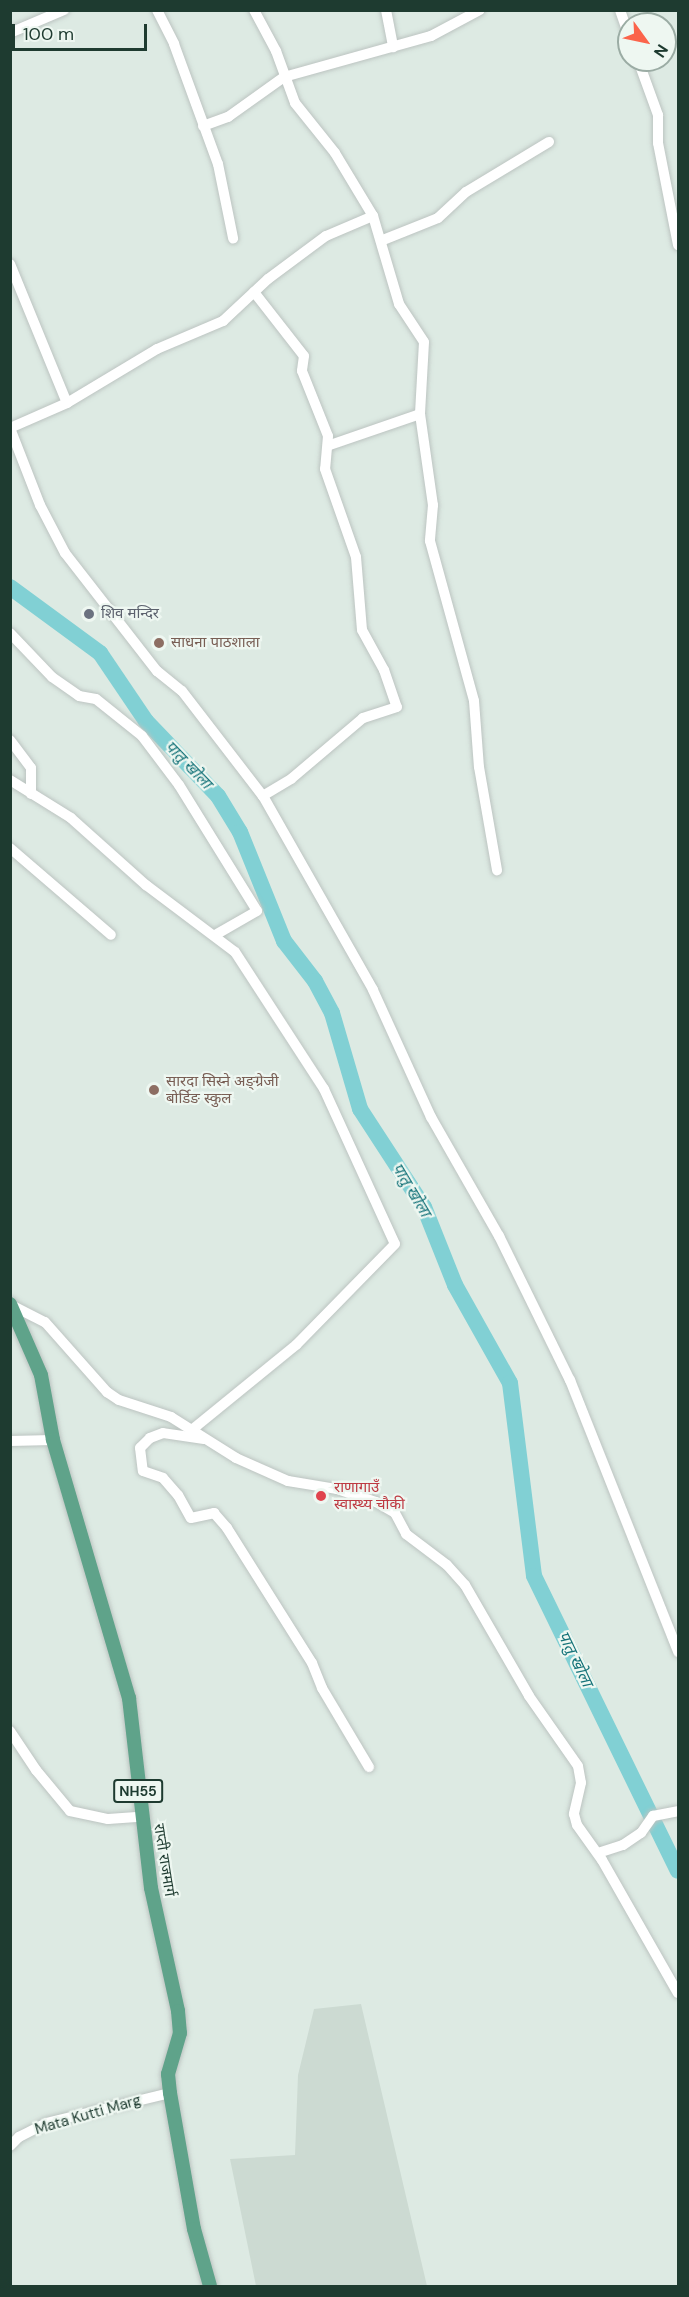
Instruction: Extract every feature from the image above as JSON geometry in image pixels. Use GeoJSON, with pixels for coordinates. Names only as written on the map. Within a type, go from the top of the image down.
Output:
{"type":"FeatureCollection","features":[{"type":"Feature","properties":{"kind":"main road","name":"राप्ती राजमार्ग"},"geometry":{"type":"LineString","coordinates":[[11,1305],[41,1375],[53,1440],[129,1698],[140,1817],[151,1888],[178,2011],[180,2033],[168,2074],[170,2093],[194,2229],[210,2286]]}},
{"type":"Feature","properties":{"kind":"street"},"geometry":{"type":"LineString","coordinates":[[10,33],[64,10]]}},
{"type":"Feature","properties":{"kind":"street"},"geometry":{"type":"LineString","coordinates":[[157,10],[174,44],[218,164],[233,238]]}},
{"type":"Feature","properties":{"kind":"street"},"geometry":{"type":"LineString","coordinates":[[254,10],[270,36],[294,104],[335,153],[373,216],[383,240],[399,304],[410,326],[424,342],[420,414],[433,505],[430,541],[474,701],[479,767],[497,870]]}},
{"type":"Feature","properties":{"kind":"street"},"geometry":{"type":"LineString","coordinates":[[386,10],[393,47]]}},
{"type":"Feature","properties":{"kind":"street"},"geometry":{"type":"LineString","coordinates":[[203,126],[228,117],[285,77],[431,36],[480,10]]}},
{"type":"Feature","properties":{"kind":"street"},"geometry":{"type":"LineString","coordinates":[[642,72],[658,115],[658,143],[678,245]]}},
{"type":"Feature","properties":{"kind":"street"},"geometry":{"type":"LineString","coordinates":[[383,240],[438,218],[448,204],[549,142]]}},
{"type":"Feature","properties":{"kind":"street"},"geometry":{"type":"LineString","coordinates":[[373,216],[326,236],[254,292],[224,321],[156,349],[67,403],[10,428],[40,505],[65,553],[158,671],[182,691],[263,796],[373,990],[431,1117],[499,1236],[570,1380],[678,1652]]}},
{"type":"Feature","properties":{"kind":"street"},"geometry":{"type":"LineString","coordinates":[[10,264],[67,403]]}},
{"type":"Feature","properties":{"kind":"street"},"geometry":{"type":"LineString","coordinates":[[254,292],[304,356],[302,371],[316,398],[330,445],[326,469],[356,557],[362,630],[384,669],[397,707],[363,718],[291,779],[263,796]]}},
{"type":"Feature","properties":{"kind":"street"},"geometry":{"type":"LineString","coordinates":[[330,445],[420,414]]}},
{"type":"Feature","properties":{"kind":"street"},"geometry":{"type":"LineString","coordinates":[[10,633],[52,677],[79,696],[96,699],[142,736],[179,785],[258,910],[217,934]]}},
{"type":"Feature","properties":{"kind":"street"},"geometry":{"type":"LineString","coordinates":[[10,740],[31,768],[31,794]]}},
{"type":"Feature","properties":{"kind":"street"},"geometry":{"type":"LineString","coordinates":[[10,780],[71,818],[146,885],[217,934],[251,974],[286,1035],[324,1089],[395,1244],[296,1345],[193,1429]]}},
{"type":"Feature","properties":{"kind":"street"},"geometry":{"type":"LineString","coordinates":[[10,848],[111,935]]}},
{"type":"Feature","properties":{"kind":"street"},"geometry":{"type":"LineString","coordinates":[[11,1305],[45,1322],[107,1392],[141,1410],[171,1417],[193,1429],[205,1439],[288,1481],[337,1489],[376,1502],[396,1513],[406,1534],[447,1565],[465,1585],[529,1696],[578,1766],[580,1783],[574,1814],[577,1825],[598,1853],[678,1993]]}},
{"type":"Feature","properties":{"kind":"street"},"geometry":{"type":"LineString","coordinates":[[205,1439],[163,1433],[150,1438],[140,1449],[143,1470],[163,1478],[178,1495],[191,1518],[214,1513],[227,1528],[312,1663],[322,1688],[369,1767]]}},
{"type":"Feature","properties":{"kind":"street"},"geometry":{"type":"LineString","coordinates":[[10,1441],[53,1440]]}},
{"type":"Feature","properties":{"kind":"street"},"geometry":{"type":"LineString","coordinates":[[10,1731],[70,1811],[108,1819],[140,1817]]}},
{"type":"Feature","properties":{"kind":"street"},"geometry":{"type":"LineString","coordinates":[[598,1853],[632,1839],[653,1816],[678,1810]]}},
{"type":"Feature","properties":{"kind":"street","name":"Mata Kutti Marg"},"geometry":{"type":"LineString","coordinates":[[10,2146],[19,2137],[46,2123],[170,2093]]}},
{"type":"Feature","properties":{"kind":"shaded area"},"geometry":{"type":"Polygon","coordinates":[[[361,2004],[427,2286],[256,2286],[230,2159],[295,2155],[298,2075],[314,2009],[361,2004]]]}},
{"type":"Feature","properties":{"kind":"waterway","name":"पातु खोला"},"geometry":{"type":"LineString","coordinates":[[10,587],[100,653],[146,721],[218,796],[240,832],[284,941],[315,981],[332,1013],[360,1109],[424,1207],[455,1285],[510,1383],[534,1576],[678,1871]]}},
{"type":"Feature","properties":{"kind":"place","name":"शिव मन्दिर"},"geometry":{"type":"Point","coordinates":[89,614]}},
{"type":"Feature","properties":{"kind":"place","name":"साधना पाठशाला"},"geometry":{"type":"Point","coordinates":[159,643]}},
{"type":"Feature","properties":{"kind":"place","name":"सारदा सिस्ने अङ्ग्रेजी बोर्डिङ स्कुल"},"geometry":{"type":"Point","coordinates":[154,1090]}},
{"type":"Feature","properties":{"kind":"place","name":"राणागाउँ स्वास्थ्य चौकी"},"geometry":{"type":"Point","coordinates":[321,1496]}}]}
